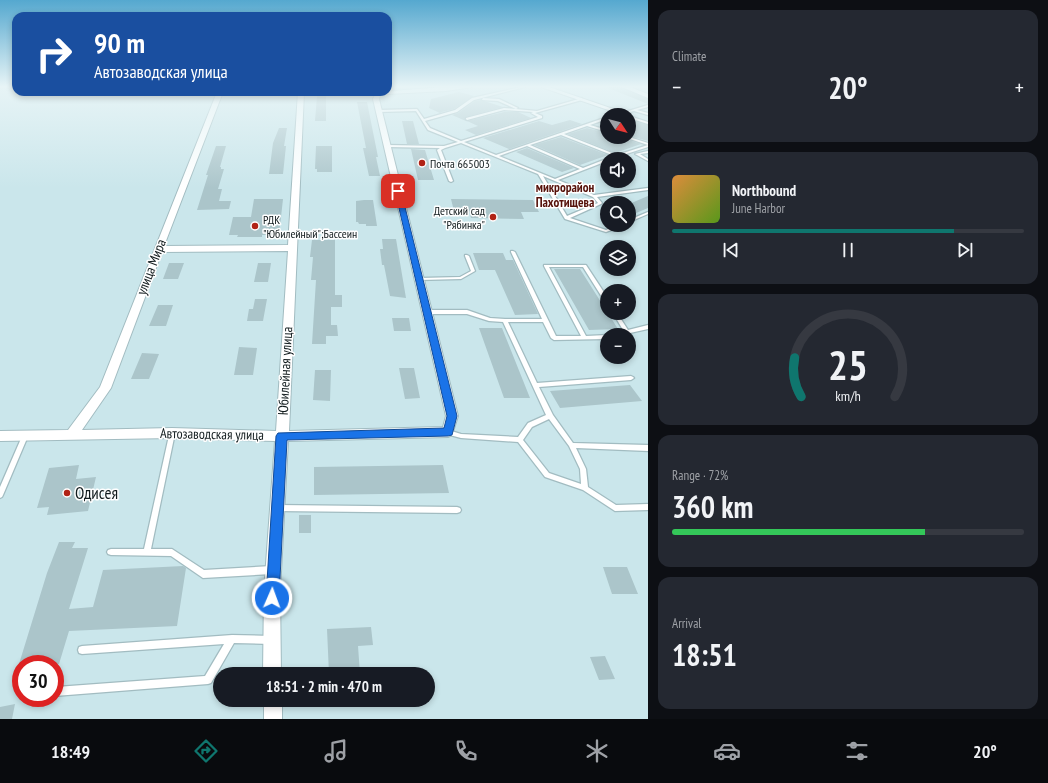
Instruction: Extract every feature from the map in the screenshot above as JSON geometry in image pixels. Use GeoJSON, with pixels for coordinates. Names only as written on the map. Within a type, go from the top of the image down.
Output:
{"type":"FeatureCollection","features":[{"type":"Feature","properties":{"kind":"street","name":"улица Мира"},"geometry":{"type":"LineString","coordinates":[[71,435],[105,388],[209,121]]}},
{"type":"Feature","properties":{"kind":"street","name":"Юбилейная улица"},"geometry":{"type":"LineString","coordinates":[[272,667],[273,570],[278,508],[299,121]]}},
{"type":"Feature","properties":{"kind":"street"},"geometry":{"type":"LineString","coordinates":[[381,121],[452,416],[448,432]]}},
{"type":"Feature","properties":{"kind":"street"},"geometry":{"type":"LineString","coordinates":[[158,248],[292,248]]}},
{"type":"Feature","properties":{"kind":"street","name":"Автозаводская улица"},"geometry":{"type":"LineString","coordinates":[[0,436],[172,433],[282,436],[448,432]]}},
{"type":"Feature","properties":{"kind":"street"},"geometry":{"type":"LineString","coordinates":[[273,707],[273,719]]}},
{"type":"Feature","properties":{"kind":"lane"},"geometry":{"type":"LineString","coordinates":[[424,121],[429,129],[594,196],[600,203],[566,218]]}},
{"type":"Feature","properties":{"kind":"lane"},"geometry":{"type":"LineString","coordinates":[[387,146],[444,147],[530,121]]}},
{"type":"Feature","properties":{"kind":"lane"},"geometry":{"type":"LineString","coordinates":[[496,156],[599,121]]}},
{"type":"Feature","properties":{"kind":"lane"},"geometry":{"type":"LineString","coordinates":[[588,124],[600,128]]}},
{"type":"Feature","properties":{"kind":"lane"},"geometry":{"type":"LineString","coordinates":[[562,134],[607,152]]}},
{"type":"Feature","properties":{"kind":"lane"},"geometry":{"type":"LineString","coordinates":[[636,141],[648,145]]}},
{"type":"Feature","properties":{"kind":"lane"},"geometry":{"type":"LineString","coordinates":[[527,145],[583,169]]}},
{"type":"Feature","properties":{"kind":"lane"},"geometry":{"type":"LineString","coordinates":[[628,152],[648,145]]}},
{"type":"Feature","properties":{"kind":"lane"},"geometry":{"type":"LineString","coordinates":[[444,147],[439,150],[451,181]]}},
{"type":"Feature","properties":{"kind":"lane"},"geometry":{"type":"LineString","coordinates":[[648,152],[637,154],[648,160]]}},
{"type":"Feature","properties":{"kind":"lane"},"geometry":{"type":"LineString","coordinates":[[555,180],[600,163]]}},
{"type":"Feature","properties":{"kind":"lane"},"geometry":{"type":"LineString","coordinates":[[539,173],[566,218],[600,229]]}},
{"type":"Feature","properties":{"kind":"lane"},"geometry":{"type":"LineString","coordinates":[[594,196],[648,189]]}},
{"type":"Feature","properties":{"kind":"lane"},"geometry":{"type":"LineString","coordinates":[[636,218],[648,213]]}},
{"type":"Feature","properties":{"kind":"lane"},"geometry":{"type":"LineString","coordinates":[[513,252],[544,320],[554,338],[600,337]]}},
{"type":"Feature","properties":{"kind":"lane"},"geometry":{"type":"LineString","coordinates":[[420,279],[461,278],[473,272],[467,256]]}},
{"type":"Feature","properties":{"kind":"lane"},"geometry":{"type":"LineString","coordinates":[[584,337],[546,266],[584,266],[600,291]]}},
{"type":"Feature","properties":{"kind":"lane"},"geometry":{"type":"LineString","coordinates":[[428,312],[467,312],[489,319],[506,321],[544,320]]}},
{"type":"Feature","properties":{"kind":"lane"},"geometry":{"type":"LineString","coordinates":[[506,321],[550,416],[571,445],[583,469],[585,488]]}},
{"type":"Feature","properties":{"kind":"lane"},"geometry":{"type":"LineString","coordinates":[[636,331],[648,327]]}},
{"type":"Feature","properties":{"kind":"lane"},"geometry":{"type":"LineString","coordinates":[[535,385],[631,378]]}},
{"type":"Feature","properties":{"kind":"lane"},"geometry":{"type":"LineString","coordinates":[[520,440],[530,425],[550,416]]}},
{"type":"Feature","properties":{"kind":"lane"},"geometry":{"type":"LineString","coordinates":[[448,432],[461,436],[520,440],[547,475],[585,488],[615,508],[648,507]]}},
{"type":"Feature","properties":{"kind":"lane"},"geometry":{"type":"LineString","coordinates":[[147,552],[172,433]]}},
{"type":"Feature","properties":{"kind":"lane"},"geometry":{"type":"LineString","coordinates":[[0,495],[25,436]]}},
{"type":"Feature","properties":{"kind":"lane"},"geometry":{"type":"LineString","coordinates":[[571,445],[648,448]]}},
{"type":"Feature","properties":{"kind":"lane"},"geometry":{"type":"LineString","coordinates":[[278,508],[457,510]]}},
{"type":"Feature","properties":{"kind":"lane"},"geometry":{"type":"LineString","coordinates":[[111,552],[172,553],[203,574],[273,570]]}},
{"type":"Feature","properties":{"kind":"lane"},"geometry":{"type":"LineString","coordinates":[[82,650],[232,639],[271,640]]}},
{"type":"Feature","properties":{"kind":"lane"},"geometry":{"type":"LineString","coordinates":[[64,691],[208,680],[232,639]]}},
{"type":"Feature","properties":{"kind":"building"},"geometry":{"type":"Polygon","coordinates":[[[361,121],[371,121],[380,176],[369,176],[363,148],[366,148],[361,121]]]}},
{"type":"Feature","properties":{"kind":"building"},"geometry":{"type":"Polygon","coordinates":[[[402,121],[413,121],[419,144],[407,144],[402,121]]]}},
{"type":"Feature","properties":{"kind":"building"},"geometry":{"type":"Polygon","coordinates":[[[467,121],[523,121],[476,135],[465,130],[478,126],[467,121]]]}},
{"type":"Feature","properties":{"kind":"building"},"geometry":{"type":"Polygon","coordinates":[[[539,121],[552,125],[568,121],[582,124],[509,149],[483,138],[539,121]]]}},
{"type":"Feature","properties":{"kind":"building"},"geometry":{"type":"Polygon","coordinates":[[[636,122],[648,125],[648,141],[636,138],[636,122]]]}},
{"type":"Feature","properties":{"kind":"building"},"geometry":{"type":"Polygon","coordinates":[[[279,128],[287,128],[284,146],[286,146],[283,174],[269,174],[273,143],[279,128]]]}},
{"type":"Feature","properties":{"kind":"building"},"geometry":{"type":"Polygon","coordinates":[[[587,128],[600,131],[600,144],[636,144],[636,142],[641,144],[618,152],[613,152],[568,134],[587,128]]]}},
{"type":"Feature","properties":{"kind":"building"},"geometry":{"type":"Polygon","coordinates":[[[561,137],[600,152],[600,158],[580,165],[534,145],[561,137]]]}},
{"type":"Feature","properties":{"kind":"building"},"geometry":{"type":"Polygon","coordinates":[[[216,146],[226,146],[220,167],[221,169],[224,169],[218,189],[222,189],[219,201],[231,201],[229,209],[197,210],[208,175],[206,175],[216,146]]]}},
{"type":"Feature","properties":{"kind":"building"},"geometry":{"type":"Polygon","coordinates":[[[316,146],[332,146],[332,172],[317,172],[317,169],[315,169],[316,146]]]}},
{"type":"Feature","properties":{"kind":"building"},"geometry":{"type":"Polygon","coordinates":[[[527,148],[574,168],[562,172],[516,152],[527,148]]]}},
{"type":"Feature","properties":{"kind":"building"},"geometry":{"type":"Polygon","coordinates":[[[411,149],[425,150],[434,180],[418,180],[411,149]]]}},
{"type":"Feature","properties":{"kind":"building"},"geometry":{"type":"Polygon","coordinates":[[[648,196],[648,208],[636,213],[636,201],[648,196]]]}},
{"type":"Feature","properties":{"kind":"building","name":"РДК \"Юбилейный\";Бассеин"},"geometry":{"type":"Polygon","coordinates":[[[254,199],[283,199],[279,235],[237,237],[238,235],[229,235],[233,217],[251,217],[254,199]]]}},
{"type":"Feature","properties":{"kind":"building"},"geometry":{"type":"Polygon","coordinates":[[[451,199],[533,200],[539,212],[521,212],[524,219],[471,218],[469,211],[454,211],[451,199]]]}},
{"type":"Feature","properties":{"kind":"building"},"geometry":{"type":"Polygon","coordinates":[[[373,200],[377,226],[366,226],[366,224],[359,224],[356,222],[356,201],[373,200]]]}},
{"type":"Feature","properties":{"kind":"building"},"geometry":{"type":"Polygon","coordinates":[[[382,239],[396,239],[406,298],[390,296],[384,265],[382,265],[380,249],[383,249],[382,239]]]}},
{"type":"Feature","properties":{"kind":"building"},"geometry":{"type":"Polygon","coordinates":[[[312,240],[335,240],[335,295],[342,295],[342,307],[331,307],[331,325],[337,325],[338,336],[326,336],[326,344],[312,344],[316,280],[311,280],[313,257],[310,257],[312,240]]]}},
{"type":"Feature","properties":{"kind":"building"},"geometry":{"type":"Polygon","coordinates":[[[473,253],[503,253],[506,260],[513,260],[538,314],[515,315],[495,270],[479,270],[473,253]]]}},
{"type":"Feature","properties":{"kind":"building"},"geometry":{"type":"Polygon","coordinates":[[[169,263],[184,263],[178,279],[163,279],[169,263]]]}},
{"type":"Feature","properties":{"kind":"building"},"geometry":{"type":"Polygon","coordinates":[[[258,263],[271,263],[268,282],[254,282],[258,263]]]}},
{"type":"Feature","properties":{"kind":"building"},"geometry":{"type":"Polygon","coordinates":[[[554,269],[580,269],[600,301],[600,320],[612,320],[617,328],[600,328],[600,330],[589,330],[554,269]]]}},
{"type":"Feature","properties":{"kind":"building"},"geometry":{"type":"Polygon","coordinates":[[[255,299],[267,299],[263,321],[247,321],[249,309],[253,309],[255,299]]]}},
{"type":"Feature","properties":{"kind":"building"},"geometry":{"type":"Polygon","coordinates":[[[158,305],[173,305],[166,326],[149,326],[158,305]]]}},
{"type":"Feature","properties":{"kind":"building"},"geometry":{"type":"Polygon","coordinates":[[[392,318],[409,318],[411,331],[394,331],[392,318]]]}},
{"type":"Feature","properties":{"kind":"building"},"geometry":{"type":"Polygon","coordinates":[[[479,328],[502,328],[530,398],[504,398],[479,328]]]}},
{"type":"Feature","properties":{"kind":"building"},"geometry":{"type":"Polygon","coordinates":[[[239,347],[257,348],[253,375],[234,375],[239,347]]]}},
{"type":"Feature","properties":{"kind":"building"},"geometry":{"type":"Polygon","coordinates":[[[142,353],[159,354],[149,379],[131,379],[142,353]]]}},
{"type":"Feature","properties":{"kind":"building"},"geometry":{"type":"Polygon","coordinates":[[[399,368],[414,368],[420,398],[405,399],[399,368]]]}},
{"type":"Feature","properties":{"kind":"building"},"geometry":{"type":"Polygon","coordinates":[[[315,370],[331,370],[330,401],[313,400],[315,370]]]}},
{"type":"Feature","properties":{"kind":"building"},"geometry":{"type":"Polygon","coordinates":[[[630,385],[642,401],[560,408],[550,391],[630,385]]]}},
{"type":"Feature","properties":{"kind":"building","name":"Одисея"},"geometry":{"type":"Polygon","coordinates":[[[79,465],[76,479],[96,477],[88,511],[47,515],[49,507],[37,508],[49,468],[79,465]]]}},
{"type":"Feature","properties":{"kind":"building"},"geometry":{"type":"Polygon","coordinates":[[[443,465],[449,493],[314,495],[314,467],[443,465]]]}},
{"type":"Feature","properties":{"kind":"building"},"geometry":{"type":"Polygon","coordinates":[[[299,515],[311,515],[311,533],[299,533],[299,515]]]}},
{"type":"Feature","properties":{"kind":"building"},"geometry":{"type":"Polygon","coordinates":[[[59,542],[75,542],[72,548],[88,548],[69,609],[93,607],[103,570],[183,566],[186,568],[177,626],[69,631],[62,655],[22,655],[47,573],[59,542]]]}},
{"type":"Feature","properties":{"kind":"building"},"geometry":{"type":"Polygon","coordinates":[[[603,567],[627,567],[638,594],[612,594],[603,567]]]}},
{"type":"Feature","properties":{"kind":"building"},"geometry":{"type":"Polygon","coordinates":[[[371,627],[373,645],[358,646],[360,667],[329,667],[327,629],[371,627]]]}},
{"type":"Feature","properties":{"kind":"building"},"geometry":{"type":"Polygon","coordinates":[[[605,656],[615,679],[599,680],[590,657],[605,656]]]}},
{"type":"Feature","properties":{"kind":"building"},"geometry":{"type":"Polygon","coordinates":[[[12,705],[12,707],[14,707],[12,719],[0,719],[0,707],[12,705]]]}},
{"type":"Feature","properties":{"kind":"place","name":"Почта 665003"},"geometry":{"type":"Point","coordinates":[422,163]}},
{"type":"Feature","properties":{"kind":"place","name":"Детский сад \"Рябинка\""},"geometry":{"type":"Point","coordinates":[493,217]}},
{"type":"Feature","properties":{"kind":"place","name":"РДК \"Юбилейный\";Бассеин"},"geometry":{"type":"Point","coordinates":[255,226]}},
{"type":"Feature","properties":{"kind":"place","name":"Одисея"},"geometry":{"type":"Point","coordinates":[67,493]}},
{"type":"Feature","properties":{"kind":"district","name":"микрорайон Пахотищева"},"geometry":{"type":"Point","coordinates":[565,194]}},
{"type":"Feature","properties":{"kind":"route"},"geometry":{"type":"LineString","coordinates":[[272,598],[282,436],[448,432],[452,416],[398,191]]}}]}
